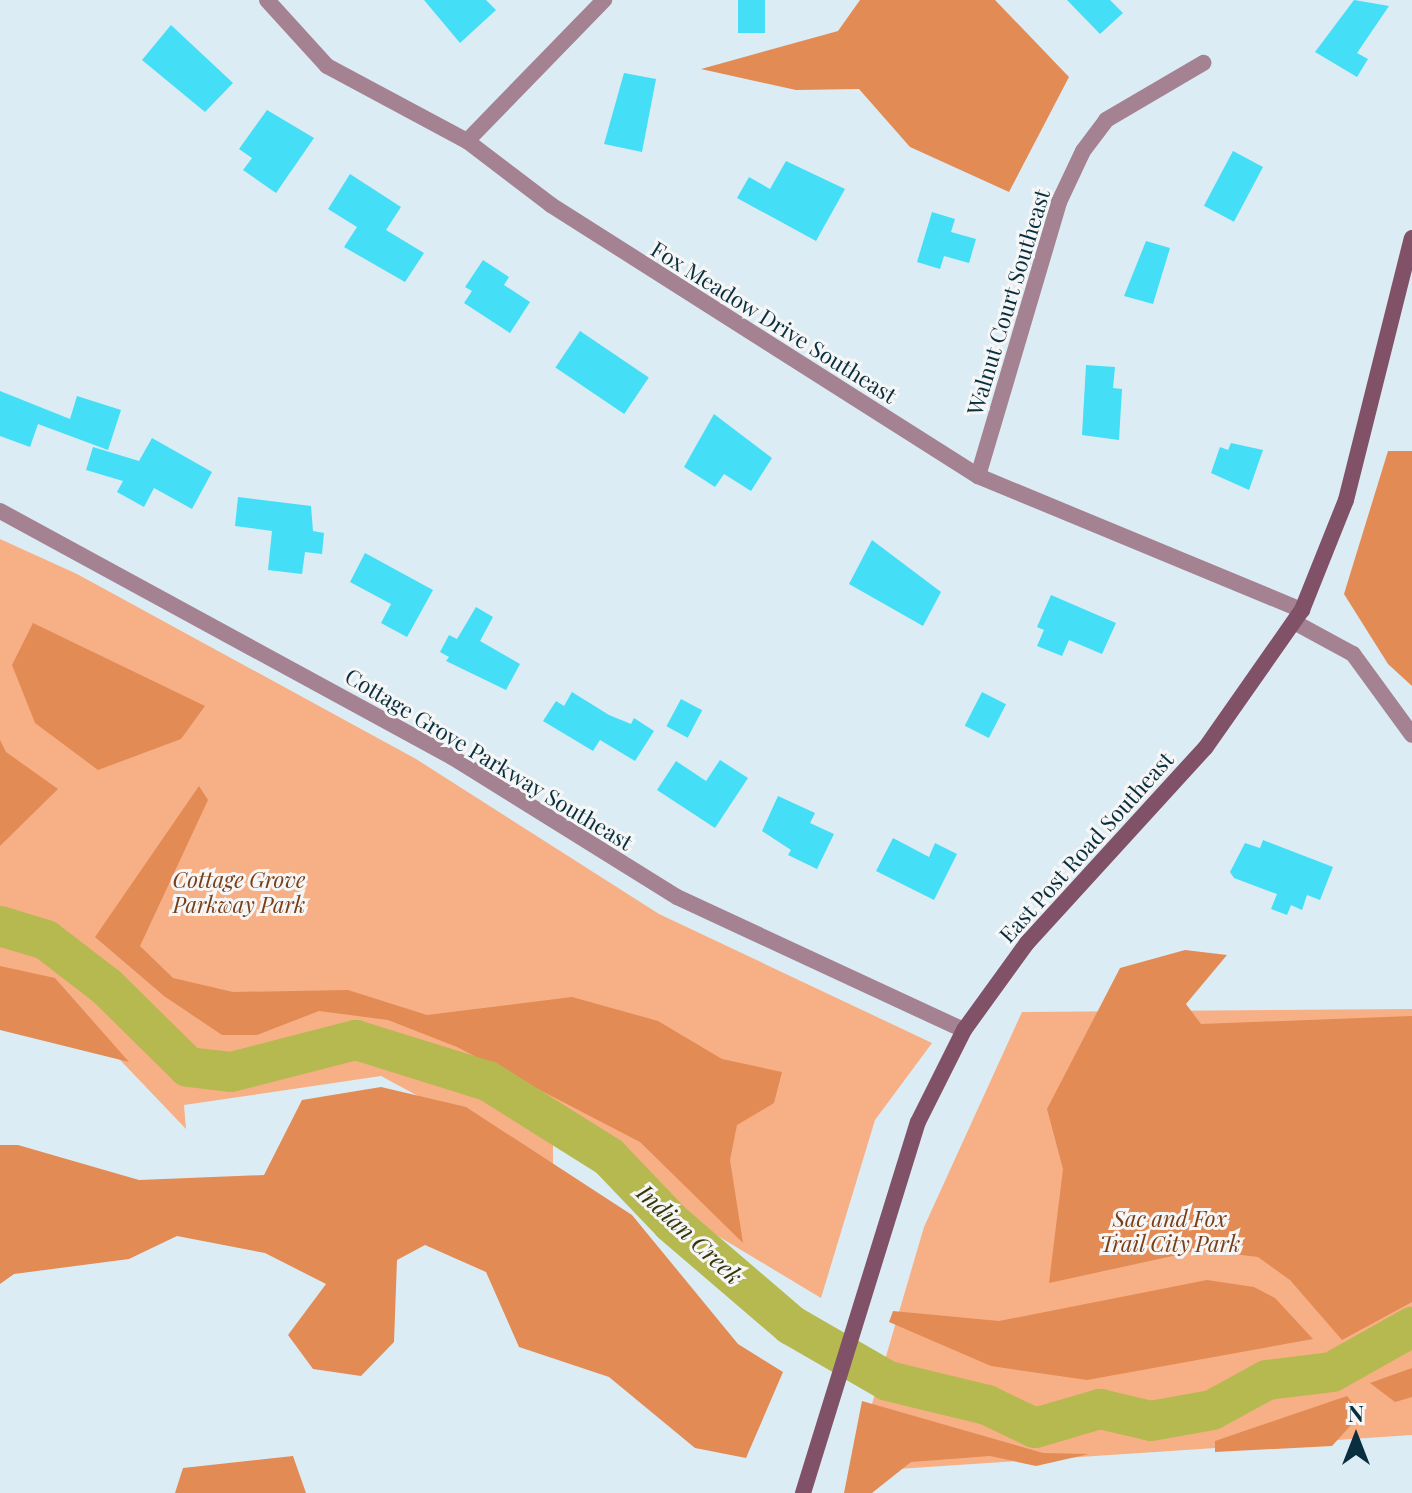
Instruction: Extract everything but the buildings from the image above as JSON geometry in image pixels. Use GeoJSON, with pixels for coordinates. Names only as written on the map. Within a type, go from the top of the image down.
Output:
{"type":"FeatureCollection","features":[{"type":"Feature","properties":{"kind":"main road","name":"East Post Road Southeast"},"geometry":{"type":"LineString","coordinates":[[803,1493],[918,1122],[964,1030],[1027,943],[1206,747],[1298,616],[1346,500],[1412,238]]}},
{"type":"Feature","properties":{"kind":"street","name":"Fox Meadow Drive Southeast"},"geometry":{"type":"LineString","coordinates":[[267,0],[327,66],[467,141],[551,205],[978,476],[1298,616],[1353,654],[1412,735]]}},
{"type":"Feature","properties":{"kind":"street"},"geometry":{"type":"LineString","coordinates":[[467,141],[604,0]]}},
{"type":"Feature","properties":{"kind":"street","name":"Walnut Court Southeast"},"geometry":{"type":"LineString","coordinates":[[978,476],[1059,202],[1083,151],[1106,120],[1203,63]]}},
{"type":"Feature","properties":{"kind":"street","name":"Cottage Grove Parkway Southeast"},"geometry":{"type":"LineString","coordinates":[[0,511],[452,757],[677,897],[964,1030]]}},
{"type":"Feature","properties":{"kind":"green space"},"geometry":{"type":"Polygon","coordinates":[[[860,0],[995,0],[1069,77],[1009,192],[910,147],[859,89],[796,90],[701,69],[838,31],[860,0]]]}},
{"type":"Feature","properties":{"kind":"green space"},"geometry":{"type":"Polygon","coordinates":[[[1388,451],[1412,451],[1412,686],[1388,664],[1344,594],[1388,451]]]}},
{"type":"Feature","properties":{"kind":"green space","name":"Cottage Grove Parkway Park"},"geometry":{"type":"Polygon","coordinates":[[[0,539],[77,574],[416,759],[659,914],[932,1043],[875,1120],[821,1298],[553,1137],[553,1169],[381,1076],[184,1105],[186,1129],[39,975],[0,972],[0,539]]]}},
{"type":"Feature","properties":{"kind":"green space"},"geometry":{"type":"Polygon","coordinates":[[[33,623],[205,706],[181,739],[98,770],[35,723],[12,665],[33,623]]]}},
{"type":"Feature","properties":{"kind":"green space"},"geometry":{"type":"Polygon","coordinates":[[[0,740],[6,752],[58,789],[0,846],[0,740]]]}},
{"type":"Feature","properties":{"kind":"green space"},"geometry":{"type":"Polygon","coordinates":[[[199,786],[208,800],[140,946],[173,978],[233,992],[348,990],[427,1015],[572,997],[658,1021],[722,1059],[782,1072],[774,1103],[737,1125],[730,1160],[743,1243],[640,1142],[457,1047],[388,1020],[319,1011],[257,1035],[222,1035],[164,996],[95,937],[199,786]]]}},
{"type":"Feature","properties":{"kind":"green space"},"geometry":{"type":"Polygon","coordinates":[[[1185,950],[1227,955],[1186,1004],[1201,1024],[1412,1016],[1412,1302],[1342,1340],[1290,1280],[1258,1257],[1200,1250],[1049,1283],[1063,1169],[1047,1109],[1120,968],[1185,950]]]}},
{"type":"Feature","properties":{"kind":"green space"},"geometry":{"type":"Polygon","coordinates":[[[0,966],[55,978],[129,1062],[0,1030],[0,966]]]}},
{"type":"Feature","properties":{"kind":"green space","name":"Sac and Fox Trail City Park"},"geometry":{"type":"Polygon","coordinates":[[[1412,1009],[1412,1435],[852,1472],[924,1227],[1022,1012],[1412,1009]]]}},
{"type":"Feature","properties":{"kind":"green space"},"geometry":{"type":"Polygon","coordinates":[[[381,1087],[466,1107],[632,1215],[738,1344],[783,1372],[746,1458],[695,1448],[609,1377],[519,1347],[486,1272],[425,1245],[397,1260],[394,1342],[361,1376],[313,1369],[288,1335],[326,1284],[265,1253],[177,1236],[129,1259],[14,1274],[0,1284],[0,1145],[18,1145],[139,1180],[264,1175],[302,1100],[381,1087]]]}},
{"type":"Feature","properties":{"kind":"green space"},"geometry":{"type":"Polygon","coordinates":[[[1207,1280],[1254,1287],[1275,1298],[1313,1339],[1087,1380],[991,1366],[889,1322],[893,1311],[999,1321],[1207,1280]]]}},
{"type":"Feature","properties":{"kind":"green space"},"geometry":{"type":"Polygon","coordinates":[[[1412,1368],[1412,1397],[1395,1402],[1370,1383],[1412,1368]]]}},
{"type":"Feature","properties":{"kind":"green space"},"geometry":{"type":"Polygon","coordinates":[[[1347,1396],[1361,1414],[1332,1446],[1215,1452],[1215,1441],[1347,1396]]]}},
{"type":"Feature","properties":{"kind":"green space"},"geometry":{"type":"Polygon","coordinates":[[[862,1401],[1043,1453],[1089,1454],[1036,1466],[990,1456],[911,1462],[872,1493],[844,1493],[862,1401]]]}},
{"type":"Feature","properties":{"kind":"green space"},"geometry":{"type":"Polygon","coordinates":[[[293,1456],[306,1493],[175,1493],[183,1468],[293,1456]]]}},
{"type":"Feature","properties":{"kind":"waterway","name":"Indian Creek"},"geometry":{"type":"LineString","coordinates":[[0,926],[46,940],[106,986],[188,1067],[231,1072],[356,1040],[488,1081],[609,1157],[672,1223],[791,1325],[888,1381],[987,1405],[1035,1428],[1100,1409],[1151,1421],[1212,1410],[1267,1380],[1332,1372],[1412,1327]]}}]}
